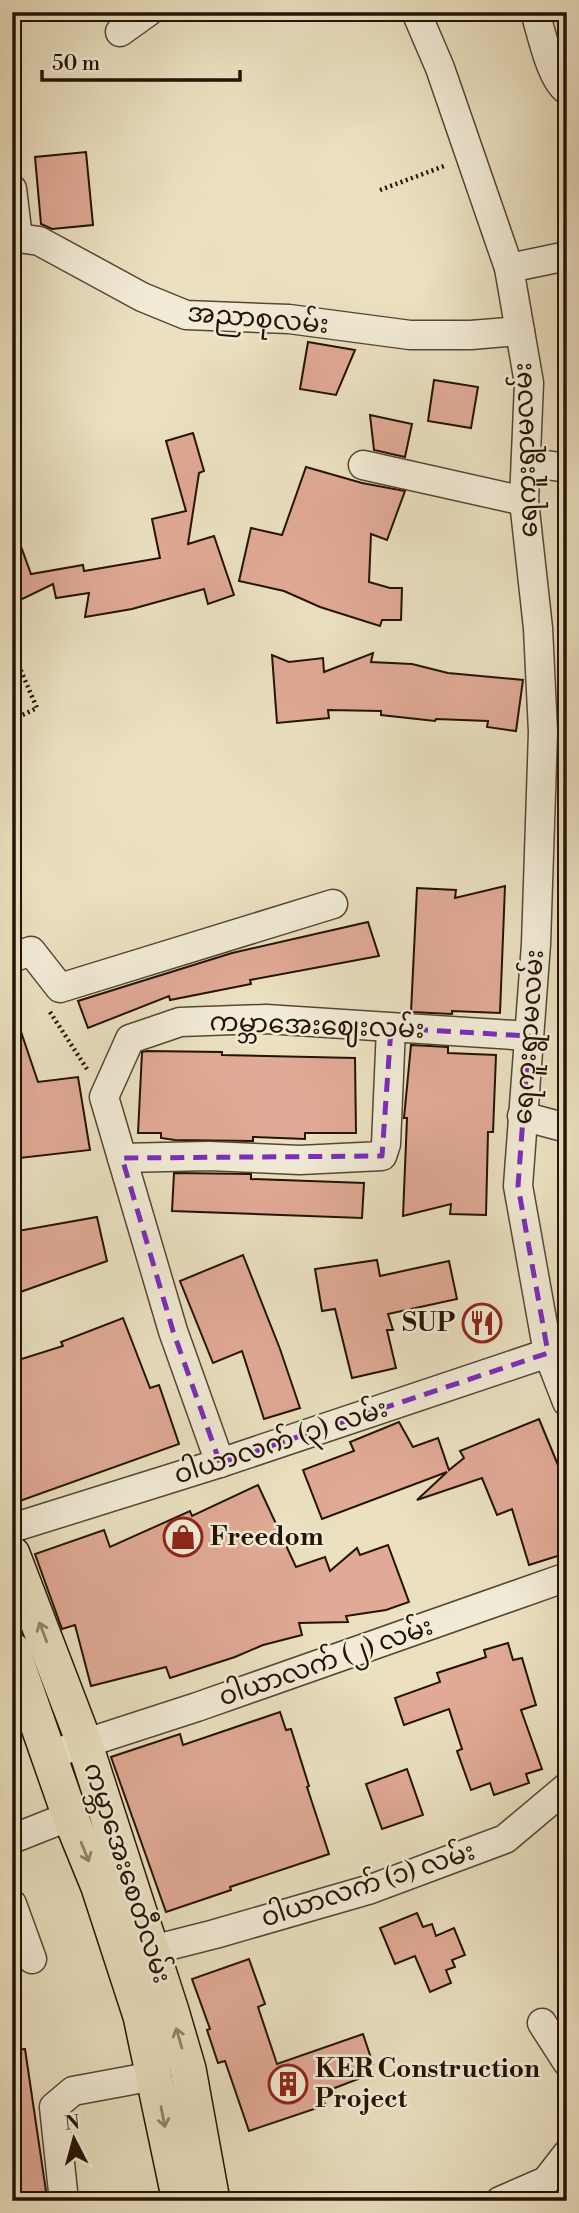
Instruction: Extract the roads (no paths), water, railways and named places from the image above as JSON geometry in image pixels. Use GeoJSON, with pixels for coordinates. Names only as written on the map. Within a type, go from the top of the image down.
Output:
{"type":"FeatureCollection","features":[{"type":"Feature","properties":{"kind":"main road","name":"ကမ္ဘာအေးစေတီလမ်း"},"geometry":{"type":"LineString","coordinates":[[12,1554],[84,1742],[152,1950],[188,2069],[212,2201]]}},
{"type":"Feature","properties":{"kind":"main road","name":"ကမ္ဘာအေးစေတီလမ်း"},"geometry":{"type":"LineString","coordinates":[[12,1650],[70,1816],[99,1887],[141,2016],[180,2201]]}},
{"type":"Feature","properties":{"kind":"main road"},"geometry":{"type":"LineString","coordinates":[[24,1683],[58,1671]]}},
{"type":"Feature","properties":{"kind":"street"},"geometry":{"type":"LineString","coordinates":[[120,32],[148,12]]}},
{"type":"Feature","properties":{"kind":"street","name":"ရေကူးရွာမလမ်း"},"geometry":{"type":"LineString","coordinates":[[416,12],[440,68],[509,268],[529,383],[524,501],[538,628],[542,732],[536,944],[518,1186],[548,1353],[567,1402]]}},
{"type":"Feature","properties":{"kind":"street"},"geometry":{"type":"LineString","coordinates":[[535,12],[551,65],[562,87],[567,89]]}},
{"type":"Feature","properties":{"kind":"street"},"geometry":{"type":"LineString","coordinates":[[12,189],[15,238]]}},
{"type":"Feature","properties":{"kind":"street","name":"အညာစုလမ်း"},"geometry":{"type":"LineString","coordinates":[[15,238],[39,241],[142,297],[186,315],[289,319],[410,335],[471,335],[520,331]]}},
{"type":"Feature","properties":{"kind":"street"},"geometry":{"type":"LineString","coordinates":[[509,268],[567,256]]}},
{"type":"Feature","properties":{"kind":"street"},"geometry":{"type":"LineString","coordinates":[[526,462],[567,468]]}},
{"type":"Feature","properties":{"kind":"street"},"geometry":{"type":"LineString","coordinates":[[363,465],[524,501]]}},
{"type":"Feature","properties":{"kind":"street"},"geometry":{"type":"LineString","coordinates":[[12,958],[31,951],[60,988],[333,904]]}},
{"type":"Feature","properties":{"kind":"street","name":"ကမ္ဘာအေးဈေးလမ်း"},"geometry":{"type":"LineString","coordinates":[[122,1158],[104,1097],[130,1039],[180,1022],[266,1019],[529,1036]]}},
{"type":"Feature","properties":{"kind":"street"},"geometry":{"type":"LineString","coordinates":[[220,1463],[173,1331],[122,1158],[208,1156],[300,1160],[382,1156],[386,1144],[391,1028]]}},
{"type":"Feature","properties":{"kind":"street"},"geometry":{"type":"LineString","coordinates":[[522,1116],[567,1128]]}},
{"type":"Feature","properties":{"kind":"street","name":"ဝါယာလက် (၃) လမ်း"},"geometry":{"type":"LineString","coordinates":[[12,1528],[220,1463],[548,1353]]}},
{"type":"Feature","properties":{"kind":"street","name":"ဝါယာလက် (၂) လမ်း"},"geometry":{"type":"LineString","coordinates":[[48,1755],[197,1707],[567,1577]]}},
{"type":"Feature","properties":{"kind":"street","name":"ဝါယာလက် (၁) လမ်း"},"geometry":{"type":"LineString","coordinates":[[152,1950],[372,1889],[505,1839],[567,1787]]}},
{"type":"Feature","properties":{"kind":"street"},"geometry":{"type":"LineString","coordinates":[[12,1839],[70,1816]]}},
{"type":"Feature","properties":{"kind":"street"},"geometry":{"type":"LineString","coordinates":[[12,1904],[32,1959]]}},
{"type":"Feature","properties":{"kind":"street"},"geometry":{"type":"LineString","coordinates":[[542,2023],[567,2062]]}},
{"type":"Feature","properties":{"kind":"street"},"geometry":{"type":"LineString","coordinates":[[64,2201],[54,2107],[73,2091],[154,2076]]}},
{"type":"Feature","properties":{"kind":"street"},"geometry":{"type":"LineString","coordinates":[[500,2201],[546,2181],[567,2154]]}},
{"type":"Feature","properties":{"kind":"place","name":"SUP"},"geometry":{"type":"Point","coordinates":[482,1323]}},
{"type":"Feature","properties":{"kind":"place","name":"Freedom"},"geometry":{"type":"Point","coordinates":[183,1537]}},
{"type":"Feature","properties":{"kind":"place","name":"KER Construction Project"},"geometry":{"type":"Point","coordinates":[288,2084]}}]}
